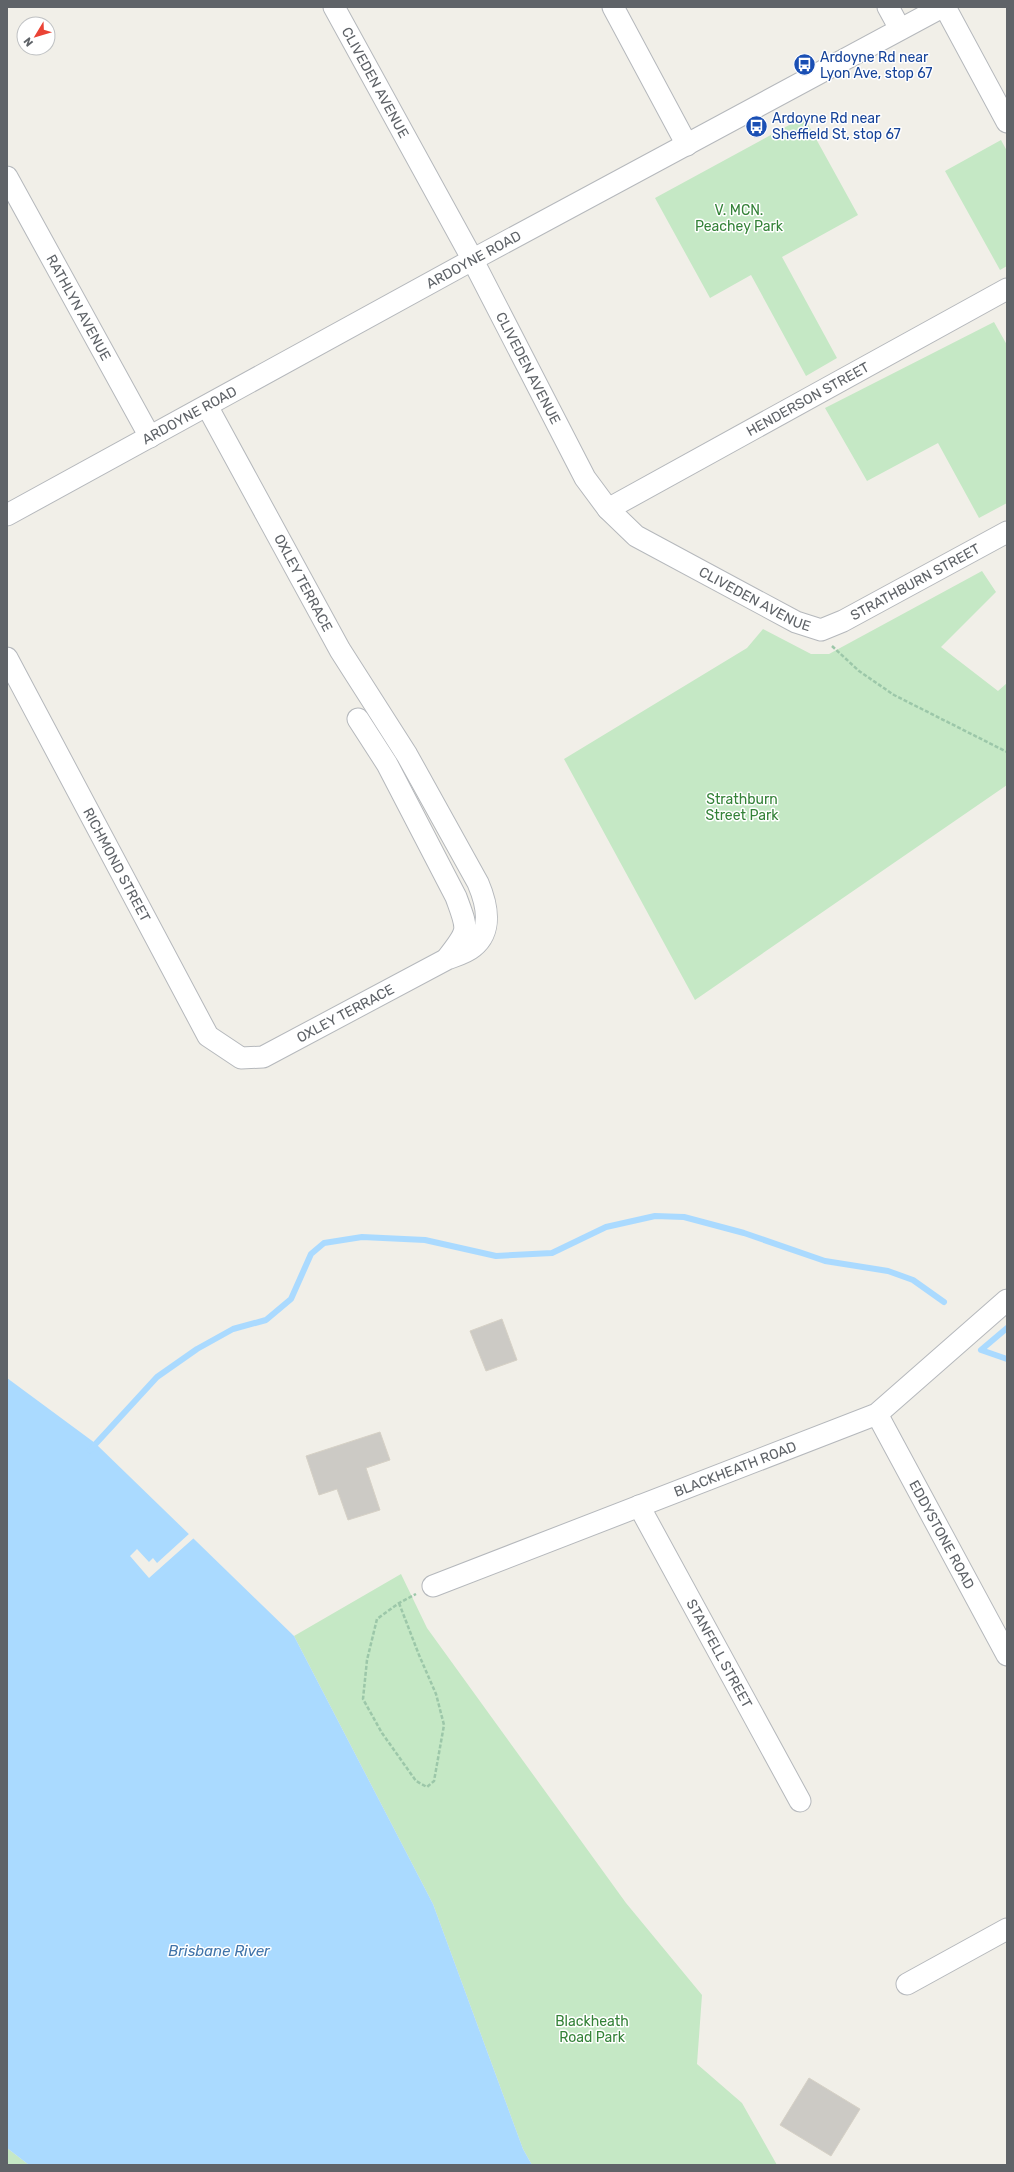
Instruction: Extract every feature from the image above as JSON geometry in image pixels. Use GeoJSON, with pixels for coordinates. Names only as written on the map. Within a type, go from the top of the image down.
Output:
{"type":"FeatureCollection","features":[{"type":"Feature","properties":{"kind":"street","name":"CLIVEDEN AVENUE"},"geometry":{"type":"LineString","coordinates":[[334,7],[472,260],[585,478],[608,508],[636,536],[796,622],[821,630]]}},
{"type":"Feature","properties":{"kind":"street"},"geometry":{"type":"LineString","coordinates":[[613,7],[686,145]]}},
{"type":"Feature","properties":{"kind":"street"},"geometry":{"type":"LineString","coordinates":[[888,7],[900,29]]}},
{"type":"Feature","properties":{"kind":"street","name":"ARDOYNE ROAD"},"geometry":{"type":"LineString","coordinates":[[7,515],[472,260],[943,7]]}},
{"type":"Feature","properties":{"kind":"street"},"geometry":{"type":"LineString","coordinates":[[943,7],[1007,122]]}},
{"type":"Feature","properties":{"kind":"street","name":"RATHLYN AVENUE"},"geometry":{"type":"LineString","coordinates":[[7,177],[150,437]]}},
{"type":"Feature","properties":{"kind":"street","name":"HENDERSON STREET"},"geometry":{"type":"LineString","coordinates":[[608,508],[1007,289]]}},
{"type":"Feature","properties":{"kind":"street","name":"OXLEY TERRACE"},"geometry":{"type":"LineString","coordinates":[[207,406],[340,650],[407,755],[484,897],[486,921],[484,936],[472,948],[447,959],[263,1057],[241,1058]]}},
{"type":"Feature","properties":{"kind":"street","name":"STRATHBURN STREET"},"geometry":{"type":"LineString","coordinates":[[821,630],[843,621],[1007,532]]}},
{"type":"Feature","properties":{"kind":"street","name":"RICHMOND STREET"},"geometry":{"type":"LineString","coordinates":[[7,658],[208,1036],[241,1058]]}},
{"type":"Feature","properties":{"kind":"street","name":"OXLEY TERRACE"},"geometry":{"type":"LineString","coordinates":[[358,720],[386,764],[456,896],[465,920],[465,935],[447,959]]}},
{"type":"Feature","properties":{"kind":"street"},"geometry":{"type":"LineString","coordinates":[[386,764],[407,755]]}},
{"type":"Feature","properties":{"kind":"street","name":"BLACKHEATH ROAD"},"geometry":{"type":"LineString","coordinates":[[432,1586],[877,1414],[1007,1300]]}},
{"type":"Feature","properties":{"kind":"street","name":"EDDYSTONE ROAD"},"geometry":{"type":"LineString","coordinates":[[877,1414],[1007,1655]]}},
{"type":"Feature","properties":{"kind":"street","name":"STANFELL STREET"},"geometry":{"type":"LineString","coordinates":[[639,1506],[800,1801]]}},
{"type":"Feature","properties":{"kind":"street"},"geometry":{"type":"LineString","coordinates":[[907,1984],[1007,1930]]}},
{"type":"Feature","properties":{"kind":"path"},"geometry":{"type":"LineString","coordinates":[[821,630],[835,650],[859,671],[894,694],[1007,752]]}},
{"type":"Feature","properties":{"kind":"path"},"geometry":{"type":"LineString","coordinates":[[399,1603],[436,1694],[444,1725],[434,1781],[427,1787],[416,1781],[382,1733],[364,1699],[367,1660],[377,1619],[399,1603],[432,1586]]}},
{"type":"Feature","properties":{"kind":"green space","name":"V. MCN. Peachey Park"},"geometry":{"type":"Polygon","coordinates":[[[804,117],[858,215],[782,257],[837,358],[806,376],[751,275],[710,298],[655,198],[804,117]]]}},
{"type":"Feature","properties":{"kind":"green space"},"geometry":{"type":"Polygon","coordinates":[[[1001,140],[1007,151],[1007,266],[1000,270],[945,171],[1001,140]]]}},
{"type":"Feature","properties":{"kind":"green space"},"geometry":{"type":"Polygon","coordinates":[[[994,322],[1007,345],[1007,503],[979,518],[938,443],[867,481],[825,408],[994,322]]]}},
{"type":"Feature","properties":{"kind":"green space","name":"Strathburn Street Park"},"geometry":{"type":"Polygon","coordinates":[[[982,571],[996,592],[941,647],[998,691],[1007,683],[1007,785],[695,1000],[564,759],[747,648],[763,629],[811,654],[829,654],[982,571]]]}},
{"type":"Feature","properties":{"kind":"green space","name":"Blackheath Road Park"},"geometry":{"type":"Polygon","coordinates":[[[401,1574],[427,1628],[626,1903],[702,1995],[697,2064],[742,2103],[777,2165],[532,2165],[523,2149],[433,1904],[294,1636],[401,1574]]]}},
{"type":"Feature","properties":{"kind":"green space"},"geometry":{"type":"Polygon","coordinates":[[[7,2148],[29,2165],[7,2165],[7,2148]]]}},
{"type":"Feature","properties":{"kind":"water","name":"Brisbane River"},"geometry":{"type":"Polygon","coordinates":[[[7,1378],[95,1443],[294,1636],[433,1904],[523,2149],[532,2165],[29,2165],[7,2148],[7,1378]]]}},
{"type":"Feature","properties":{"kind":"pier"},"geometry":{"type":"Polygon","coordinates":[[[190,1533],[195,1537],[149,1578],[130,1556],[137,1549],[149,1562],[153,1558],[157,1563],[190,1533]]]}},
{"type":"Feature","properties":{"kind":"building"},"geometry":{"type":"Polygon","coordinates":[[[502,1319],[517,1360],[486,1371],[470,1331],[502,1319]]]}},
{"type":"Feature","properties":{"kind":"building"},"geometry":{"type":"Polygon","coordinates":[[[380,1432],[390,1460],[366,1468],[380,1510],[348,1520],[337,1489],[319,1495],[306,1456],[380,1432]]]}},
{"type":"Feature","properties":{"kind":"building"},"geometry":{"type":"Polygon","coordinates":[[[809,2078],[860,2109],[831,2156],[780,2125],[809,2078]]]}},
{"type":"Feature","properties":{"kind":"waterway"},"geometry":{"type":"LineString","coordinates":[[90,1450],[157,1377],[197,1349],[233,1329],[266,1320],[291,1299],[311,1254],[324,1243],[362,1237],[425,1240],[496,1256],[552,1253],[606,1227],[655,1216],[684,1217],[744,1233],[825,1261],[888,1271],[913,1280],[944,1302]]}},
{"type":"Feature","properties":{"kind":"waterway"},"geometry":{"type":"LineString","coordinates":[[1007,1328],[981,1350],[1007,1359]]}},
{"type":"Feature","properties":{"kind":"place","name":"Ardoyne Rd near Lyon Ave, stop 67"},"geometry":{"type":"Point","coordinates":[805,65]}},
{"type":"Feature","properties":{"kind":"place","name":"Ardoyne Rd near Sheffield St, stop 67"},"geometry":{"type":"Point","coordinates":[757,126]}}]}
